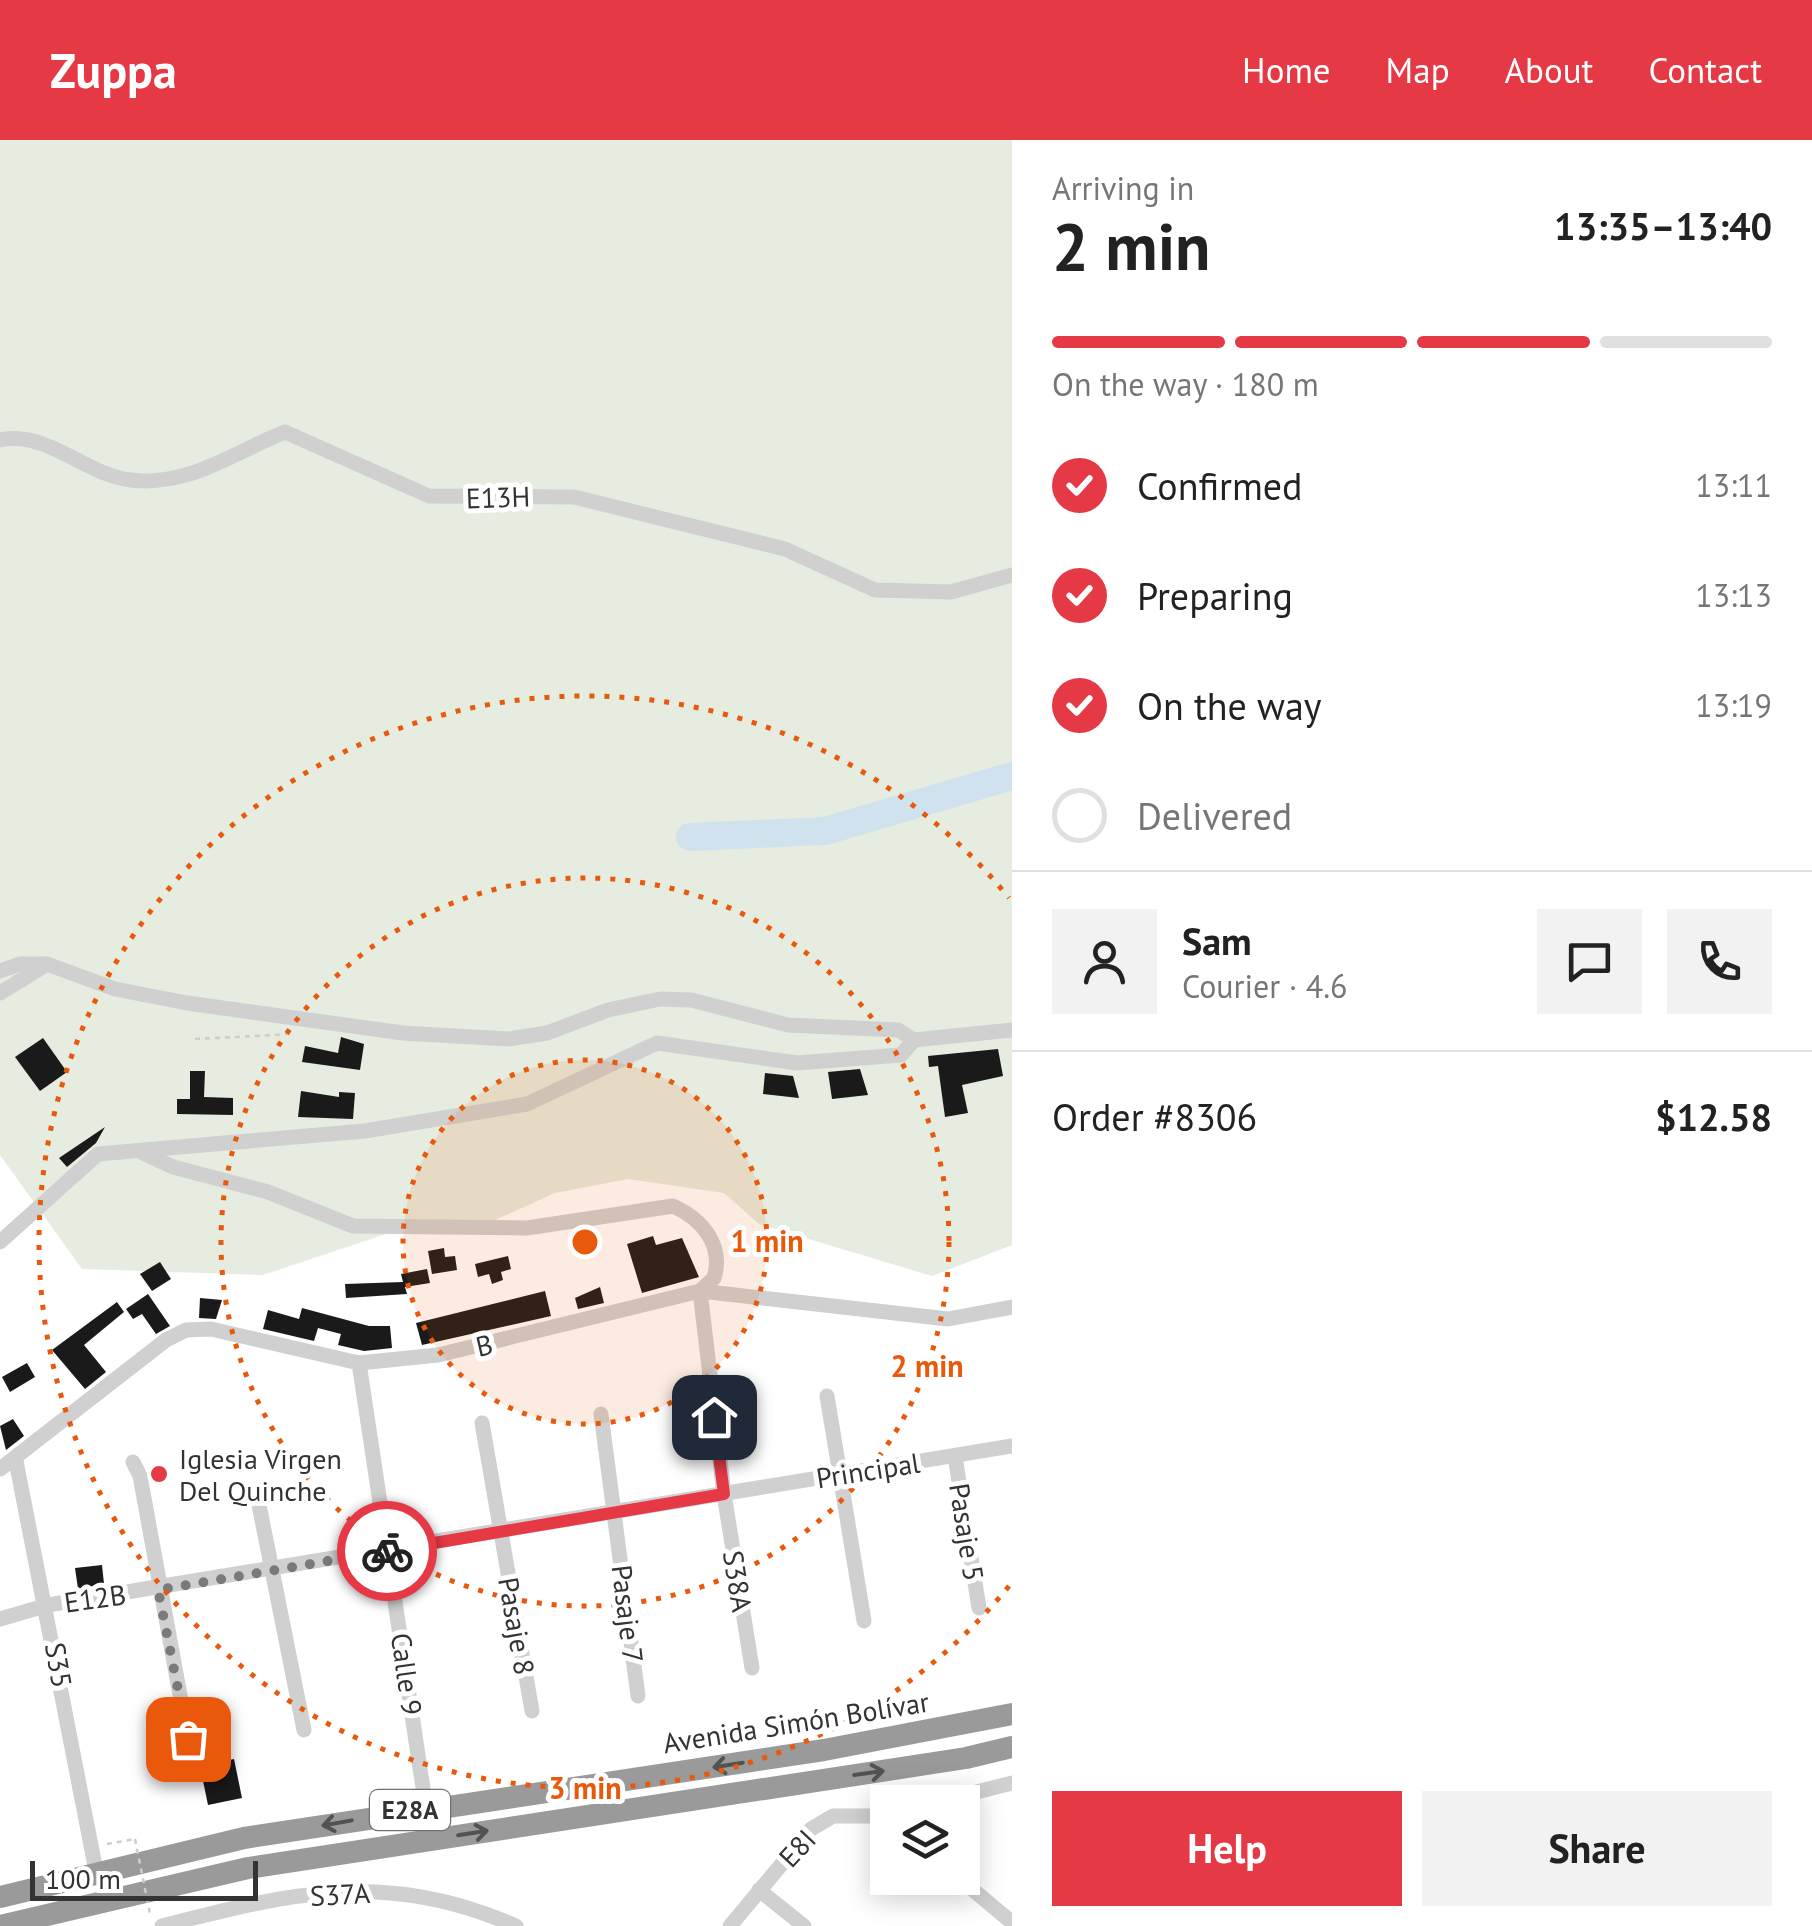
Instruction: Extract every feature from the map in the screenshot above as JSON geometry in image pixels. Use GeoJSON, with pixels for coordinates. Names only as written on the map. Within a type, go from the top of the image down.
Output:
{"type":"FeatureCollection","features":[{"type":"Feature","properties":{"kind":"highway","name":"Avenida Simón Bolívar"},"geometry":{"type":"LineString","coordinates":[[0,1896],[96,1870],[244,1838],[824,1750],[1012,1714]]}},
{"type":"Feature","properties":{"kind":"highway","name":"E28A"},"geometry":{"type":"LineString","coordinates":[[0,1926],[248,1868],[966,1758],[1012,1747]]}},
{"type":"Feature","properties":{"kind":"highway"},"geometry":{"type":"LineString","coordinates":[[772,1787],[765,1777],[770,1765],[824,1750]]}},
{"type":"Feature","properties":{"kind":"street","name":"E13H"},"geometry":{"type":"LineString","coordinates":[[0,440],[32,440],[92,470],[136,481],[180,478],[285,432],[429,496],[574,497],[785,550],[875,590],[951,592],[1012,575]]}},
{"type":"Feature","properties":{"kind":"street"},"geometry":{"type":"LineString","coordinates":[[0,971],[20,964],[47,964],[114,990],[403,1033],[508,1039],[548,1033],[608,1010],[660,999],[692,1000],[788,1025],[898,1030],[914,1040],[1012,1030]]}},
{"type":"Feature","properties":{"kind":"street"},"geometry":{"type":"LineString","coordinates":[[0,993],[47,964]]}},
{"type":"Feature","properties":{"kind":"street"},"geometry":{"type":"LineString","coordinates":[[0,1242],[98,1154],[365,1130],[526,1104],[658,1044],[797,1064],[900,1054],[914,1040]]}},
{"type":"Feature","properties":{"kind":"street"},"geometry":{"type":"LineString","coordinates":[[140,1151],[352,1226],[528,1228],[673,1206],[693,1215],[709,1234],[716,1253],[714,1278],[700,1291]]}},
{"type":"Feature","properties":{"kind":"street","name":"B"},"geometry":{"type":"LineString","coordinates":[[0,1469],[16,1461],[166,1340],[186,1330],[211,1328],[359,1363],[438,1355],[700,1291],[948,1318],[1012,1306]]}},
{"type":"Feature","properties":{"kind":"street","name":"S38A"},"geometry":{"type":"LineString","coordinates":[[700,1291],[724,1494],[752,1668]]}},
{"type":"Feature","properties":{"kind":"street","name":"Calle 9"},"geometry":{"type":"LineString","coordinates":[[359,1363],[426,1808]]}},
{"type":"Feature","properties":{"kind":"street"},"geometry":{"type":"LineString","coordinates":[[826,1396],[864,1621]]}},
{"type":"Feature","properties":{"kind":"street","name":"Pasaje 7"},"geometry":{"type":"LineString","coordinates":[[601,1414],[638,1696]]}},
{"type":"Feature","properties":{"kind":"street","name":"Pasaje 8"},"geometry":{"type":"LineString","coordinates":[[482,1423],[532,1711]]}},
{"type":"Feature","properties":{"kind":"street","name":"Principal"},"geometry":{"type":"LineString","coordinates":[[724,1494],[1012,1446]]}},
{"type":"Feature","properties":{"kind":"street","name":"Pasaje 5"},"geometry":{"type":"LineString","coordinates":[[955,1456],[979,1608]]}},
{"type":"Feature","properties":{"kind":"street","name":"S35"},"geometry":{"type":"LineString","coordinates":[[16,1461],[48,1605],[96,1870]]}},
{"type":"Feature","properties":{"kind":"street"},"geometry":{"type":"LineString","coordinates":[[133,1462],[140,1476],[188,1739]]}},
{"type":"Feature","properties":{"kind":"street"},"geometry":{"type":"LineString","coordinates":[[256,1490],[304,1730]]}},
{"type":"Feature","properties":{"kind":"street","name":"E12B"},"geometry":{"type":"LineString","coordinates":[[0,1619],[48,1605],[158,1590],[724,1494]]}},
{"type":"Feature","properties":{"kind":"street"},"geometry":{"type":"LineString","coordinates":[[980,1791],[1012,1783]]}},
{"type":"Feature","properties":{"kind":"street","name":"E8I"},"geometry":{"type":"LineString","coordinates":[[730,1926],[811,1829],[832,1816],[870,1816]]}},
{"type":"Feature","properties":{"kind":"street","name":"S37A"},"geometry":{"type":"LineString","coordinates":[[162,1926],[241,1905],[327,1890],[400,1892],[482,1911],[516,1926]]}},
{"type":"Feature","properties":{"kind":"street"},"geometry":{"type":"LineString","coordinates":[[759,1890],[804,1926]]}},
{"type":"Feature","properties":{"kind":"street"},"geometry":{"type":"LineString","coordinates":[[978,1895],[1008,1921]]}},
{"type":"Feature","properties":{"kind":"path"},"geometry":{"type":"LineString","coordinates":[[194,1039],[297,1033]]}},
{"type":"Feature","properties":{"kind":"path"},"geometry":{"type":"LineString","coordinates":[[109,1844],[135,1839],[150,1914]]}},
{"type":"Feature","properties":{"kind":"shaded area"},"geometry":{"type":"Polygon","coordinates":[[[0,140],[1012,140],[1012,1245],[932,1276],[759,1224],[724,1193],[628,1179],[555,1193],[484,1225],[392,1232],[263,1275],[82,1269],[0,1155],[0,140]]]}},
{"type":"Feature","properties":{"kind":"building"},"geometry":{"type":"Polygon","coordinates":[[[341,1037],[364,1044],[360,1070],[302,1062],[305,1046],[338,1053],[341,1037]]]}},
{"type":"Feature","properties":{"kind":"building"},"geometry":{"type":"Polygon","coordinates":[[[43,1038],[67,1072],[40,1091],[15,1057],[43,1038]]]}},
{"type":"Feature","properties":{"kind":"building"},"geometry":{"type":"Polygon","coordinates":[[[998,1049],[1003,1076],[962,1085],[968,1113],[945,1117],[938,1066],[929,1067],[928,1056],[998,1049]]]}},
{"type":"Feature","properties":{"kind":"building"},"geometry":{"type":"Polygon","coordinates":[[[860,1069],[868,1095],[832,1099],[828,1072],[860,1069]]]}},
{"type":"Feature","properties":{"kind":"building"},"geometry":{"type":"Polygon","coordinates":[[[190,1071],[205,1071],[204,1097],[233,1098],[233,1115],[177,1114],[177,1099],[190,1099],[190,1071]]]}},
{"type":"Feature","properties":{"kind":"building"},"geometry":{"type":"Polygon","coordinates":[[[765,1073],[793,1076],[799,1098],[763,1094],[765,1073]]]}},
{"type":"Feature","properties":{"kind":"building"},"geometry":{"type":"Polygon","coordinates":[[[301,1091],[339,1097],[339,1092],[355,1093],[353,1119],[298,1117],[301,1091]]]}},
{"type":"Feature","properties":{"kind":"building"},"geometry":{"type":"Polygon","coordinates":[[[105,1127],[96,1143],[67,1167],[59,1158],[105,1127]]]}},
{"type":"Feature","properties":{"kind":"building"},"geometry":{"type":"Polygon","coordinates":[[[653,1236],[656,1245],[682,1238],[699,1277],[642,1293],[627,1244],[653,1236]]]}},
{"type":"Feature","properties":{"kind":"building"},"geometry":{"type":"Polygon","coordinates":[[[444,1248],[445,1257],[455,1256],[457,1270],[432,1274],[428,1251],[444,1248]]]}},
{"type":"Feature","properties":{"kind":"building"},"geometry":{"type":"Polygon","coordinates":[[[508,1256],[511,1269],[501,1272],[503,1280],[492,1284],[489,1274],[478,1277],[475,1264],[508,1256]]]}},
{"type":"Feature","properties":{"kind":"building"},"geometry":{"type":"Polygon","coordinates":[[[160,1262],[171,1279],[152,1291],[140,1274],[160,1262]]]}},
{"type":"Feature","properties":{"kind":"building"},"geometry":{"type":"Polygon","coordinates":[[[427,1269],[430,1283],[405,1287],[407,1294],[346,1298],[345,1284],[403,1282],[401,1274],[427,1269]]]}},
{"type":"Feature","properties":{"kind":"building"},"geometry":{"type":"Polygon","coordinates":[[[600,1287],[604,1303],[578,1309],[575,1298],[600,1287]]]}},
{"type":"Feature","properties":{"kind":"building"},"geometry":{"type":"Polygon","coordinates":[[[545,1291],[551,1316],[422,1345],[416,1323],[545,1291]]]}},
{"type":"Feature","properties":{"kind":"building"},"geometry":{"type":"Polygon","coordinates":[[[148,1294],[170,1326],[156,1334],[142,1314],[133,1319],[126,1309],[148,1294]]]}},
{"type":"Feature","properties":{"kind":"building"},"geometry":{"type":"Polygon","coordinates":[[[200,1298],[222,1300],[216,1319],[199,1318],[200,1298]]]}},
{"type":"Feature","properties":{"kind":"building"},"geometry":{"type":"Polygon","coordinates":[[[117,1302],[124,1312],[84,1345],[106,1372],[85,1389],[52,1350],[117,1302]]]}},
{"type":"Feature","properties":{"kind":"building"},"geometry":{"type":"Polygon","coordinates":[[[302,1308],[369,1326],[390,1326],[392,1348],[364,1351],[338,1345],[341,1334],[318,1328],[314,1341],[263,1329],[268,1310],[299,1319],[302,1308]]]}},
{"type":"Feature","properties":{"kind":"building"},"geometry":{"type":"Polygon","coordinates":[[[27,1363],[35,1377],[10,1392],[2,1377],[27,1363]]]}},
{"type":"Feature","properties":{"kind":"building"},"geometry":{"type":"Polygon","coordinates":[[[13,1419],[24,1436],[6,1450],[0,1426],[13,1419]]]}},
{"type":"Feature","properties":{"kind":"building"},"geometry":{"type":"Polygon","coordinates":[[[102,1565],[104,1584],[78,1589],[75,1568],[102,1565]]]}},
{"type":"Feature","properties":{"kind":"building"},"geometry":{"type":"Polygon","coordinates":[[[234,1759],[242,1798],[208,1805],[200,1766],[234,1759]]]}},
{"type":"Feature","properties":{"kind":"waterway"},"geometry":{"type":"LineString","coordinates":[[690,837],[825,831],[1012,776]]}},
{"type":"Feature","properties":{"kind":"way so far"},"geometry":{"type":"LineString","coordinates":[[188,1739],[158,1590],[387,1551]]}},
{"type":"Feature","properties":{"kind":"place","name":"Iglesia Virgen Del Quinche"},"geometry":{"type":"Point","coordinates":[159,1474]}},
{"type":"Feature","properties":{"kind":"route"},"geometry":{"type":"LineString","coordinates":[[387,1551],[724,1494],[714,1417]]}}]}
